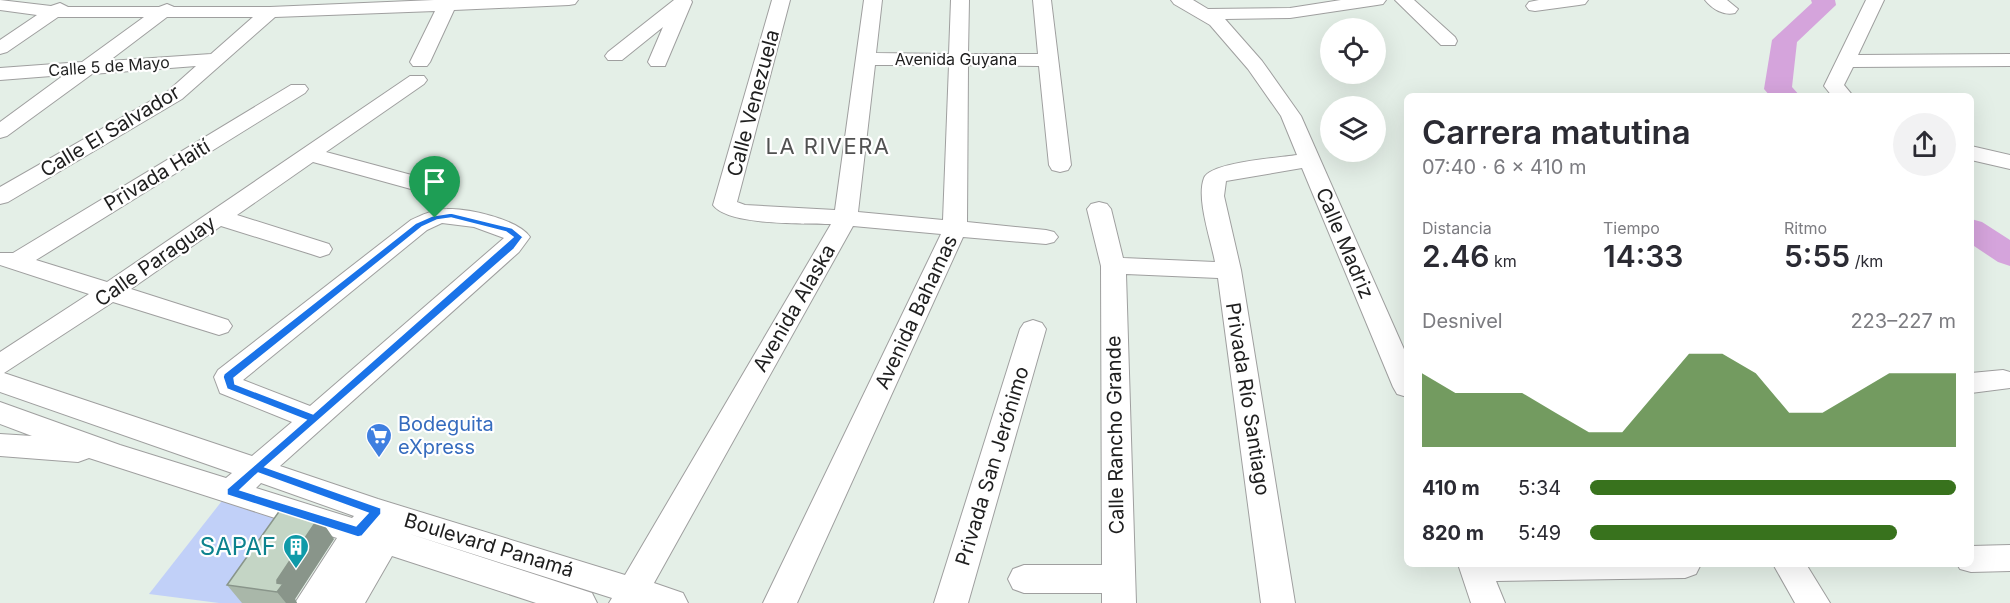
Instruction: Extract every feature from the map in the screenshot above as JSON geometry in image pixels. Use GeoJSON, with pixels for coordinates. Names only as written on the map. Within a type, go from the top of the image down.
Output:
{"type":"FeatureCollection","features":[{"type":"Feature","properties":{"kind":"street"},"geometry":{"type":"LineString","coordinates":[[0,48],[72,0]]}},
{"type":"Feature","properties":{"kind":"street"},"geometry":{"type":"LineString","coordinates":[[0,132],[180,0]]}},
{"type":"Feature","properties":{"kind":"street"},"geometry":{"type":"LineString","coordinates":[[0,5],[54,12],[270,12],[569,0]]}},
{"type":"Feature","properties":{"kind":"street","name":"Calle Venezuela"},"geometry":{"type":"LineString","coordinates":[[781,0],[724,205],[741,212],[846,218]]}},
{"type":"Feature","properties":{"kind":"street","name":"Avenida Alaska"},"geometry":{"type":"LineString","coordinates":[[630,596],[846,218],[873,0]]}},
{"type":"Feature","properties":{"kind":"street","name":"Avenida Bahamas"},"geometry":{"type":"LineString","coordinates":[[780,603],[955,229],[960,0]]}},
{"type":"Feature","properties":{"kind":"street"},"geometry":{"type":"LineString","coordinates":[[1042,0],[1060,165]]}},
{"type":"Feature","properties":{"kind":"street","name":"Calle Madriz"},"geometry":{"type":"LineString","coordinates":[[1180,0],[1217,21],[1255,65],[1291,116],[1404,380]]}},
{"type":"Feature","properties":{"kind":"street"},"geometry":{"type":"LineString","coordinates":[[1206,14],[1290,14],[1377,0]]}},
{"type":"Feature","properties":{"kind":"street"},"geometry":{"type":"LineString","coordinates":[[1404,0],[1448,41]]}},
{"type":"Feature","properties":{"kind":"street"},"geometry":{"type":"LineString","coordinates":[[1535,6],[1579,0]]}},
{"type":"Feature","properties":{"kind":"street"},"geometry":{"type":"LineString","coordinates":[[1840,93],[1834,86],[1875,0]]}},
{"type":"Feature","properties":{"kind":"street"},"geometry":{"type":"LineString","coordinates":[[615,56],[684,1]]}},
{"type":"Feature","properties":{"kind":"street"},"geometry":{"type":"LineString","coordinates":[[658,62],[684,1]]}},
{"type":"Feature","properties":{"kind":"street","name":"Calle Paraguay"},"geometry":{"type":"LineString","coordinates":[[0,365],[112,292],[308,154],[418,71],[447,5]]}},
{"type":"Feature","properties":{"kind":"street","name":"Calle El Salvador"},"geometry":{"type":"LineString","coordinates":[[0,196],[175,95],[270,12]]}},
{"type":"Feature","properties":{"kind":"street","name":"Calle 5 de Mayo"},"geometry":{"type":"LineString","coordinates":[[0,74],[218,59]]}},
{"type":"Feature","properties":{"kind":"street","name":"Avenida Guyana"},"geometry":{"type":"LineString","coordinates":[[864,59],[1048,60]]}},
{"type":"Feature","properties":{"kind":"street"},"geometry":{"type":"LineString","coordinates":[[1846,61],[2010,60]]}},
{"type":"Feature","properties":{"kind":"street","name":"Privada Haití"},"geometry":{"type":"LineString","coordinates":[[8,259],[298,89]]}},
{"type":"Feature","properties":{"kind":"street"},"geometry":{"type":"LineString","coordinates":[[308,154],[411,182]]}},
{"type":"Feature","properties":{"kind":"street"},"geometry":{"type":"LineString","coordinates":[[1974,154],[2010,162]]}},
{"type":"Feature","properties":{"kind":"street","name":"Privada Río Santiago"},"geometry":{"type":"LineString","coordinates":[[1278,603],[1229,270],[1213,196],[1215,178],[1222,173],[1310,160]]}},
{"type":"Feature","properties":{"kind":"street","name":"Calle Rancho Grande"},"geometry":{"type":"LineString","coordinates":[[1099,209],[1113,266],[1118,591]]}},
{"type":"Feature","properties":{"kind":"street"},"geometry":{"type":"LineString","coordinates":[[231,492],[256,468],[315,419],[510,247],[518,237],[509,230],[451,216],[435,218],[419,225],[228,377],[230,386],[315,419]]}},
{"type":"Feature","properties":{"kind":"street"},"geometry":{"type":"LineString","coordinates":[[217,217],[320,249]]}},
{"type":"Feature","properties":{"kind":"street"},"geometry":{"type":"LineString","coordinates":[[846,218],[1046,237]]}},
{"type":"Feature","properties":{"kind":"street"},"geometry":{"type":"LineString","coordinates":[[8,259],[219,326]]}},
{"type":"Feature","properties":{"kind":"street"},"geometry":{"type":"LineString","coordinates":[[1113,266],[1229,270]]}},
{"type":"Feature","properties":{"kind":"street","name":"Privada San Jerónimo"},"geometry":{"type":"LineString","coordinates":[[951,603],[1033,329]]}},
{"type":"Feature","properties":{"kind":"street"},"geometry":{"type":"LineString","coordinates":[[1974,383],[2003,380]]}},
{"type":"Feature","properties":{"kind":"street","name":"Boulevard Panamá"},"geometry":{"type":"LineString","coordinates":[[0,382],[256,468],[380,526],[580,603]]}},
{"type":"Feature","properties":{"kind":"street","name":"Boulevard Panamá"},"geometry":{"type":"LineString","coordinates":[[0,413],[111,454],[231,492],[380,526],[630,596],[671,603]]}},
{"type":"Feature","properties":{"kind":"street"},"geometry":{"type":"LineString","coordinates":[[0,445],[111,454]]}},
{"type":"Feature","properties":{"kind":"street"},"geometry":{"type":"LineString","coordinates":[[312,603],[380,526]]}},
{"type":"Feature","properties":{"kind":"street"},"geometry":{"type":"LineString","coordinates":[[347,603],[380,526]]}},
{"type":"Feature","properties":{"kind":"street"},"geometry":{"type":"LineString","coordinates":[[1974,559],[2010,558]]}},
{"type":"Feature","properties":{"kind":"street"},"geometry":{"type":"LineString","coordinates":[[1474,567],[1488,603]]}},
{"type":"Feature","properties":{"kind":"street"},"geometry":{"type":"LineString","coordinates":[[1791,567],[1814,603]]}},
{"type":"Feature","properties":{"kind":"street"},"geometry":{"type":"LineString","coordinates":[[1024,579],[1118,591]]}},
{"type":"Feature","properties":{"kind":"shaded area"},"geometry":{"type":"Polygon","coordinates":[[[225,497],[302,523],[247,603],[219,603],[149,594],[225,497]]]}},
{"type":"Feature","properties":{"kind":"building"},"geometry":{"type":"Polygon","coordinates":[[[283,506],[319,517],[277,580],[277,583],[283,584],[277,592],[227,585],[283,506]]]}},
{"type":"Feature","properties":{"kind":"waterway"},"geometry":{"type":"LineString","coordinates":[[1783,93],[1778,89],[1785,40],[1824,5],[1823,0]]}},
{"type":"Feature","properties":{"kind":"waterway"},"geometry":{"type":"LineString","coordinates":[[1974,231],[2010,255]]}},
{"type":"Feature","properties":{"kind":"place","name":"Bodeguita eXpress"},"geometry":{"type":"Point","coordinates":[379,459]}},
{"type":"Feature","properties":{"kind":"place","name":"SAPAF"},"geometry":{"type":"Point","coordinates":[296,570]}},
{"type":"Feature","properties":{"kind":"district","name":"LA RIVERA"},"geometry":{"type":"Point","coordinates":[828,146]}},
{"type":"Feature","properties":{"kind":"route"},"geometry":{"type":"LineString","coordinates":[[435,218],[419,225],[228,377],[230,386],[315,419],[256,468],[377,511],[358,532],[231,492],[256,468],[315,419],[510,247],[518,237],[509,230],[451,216],[435,218]]}}]}
